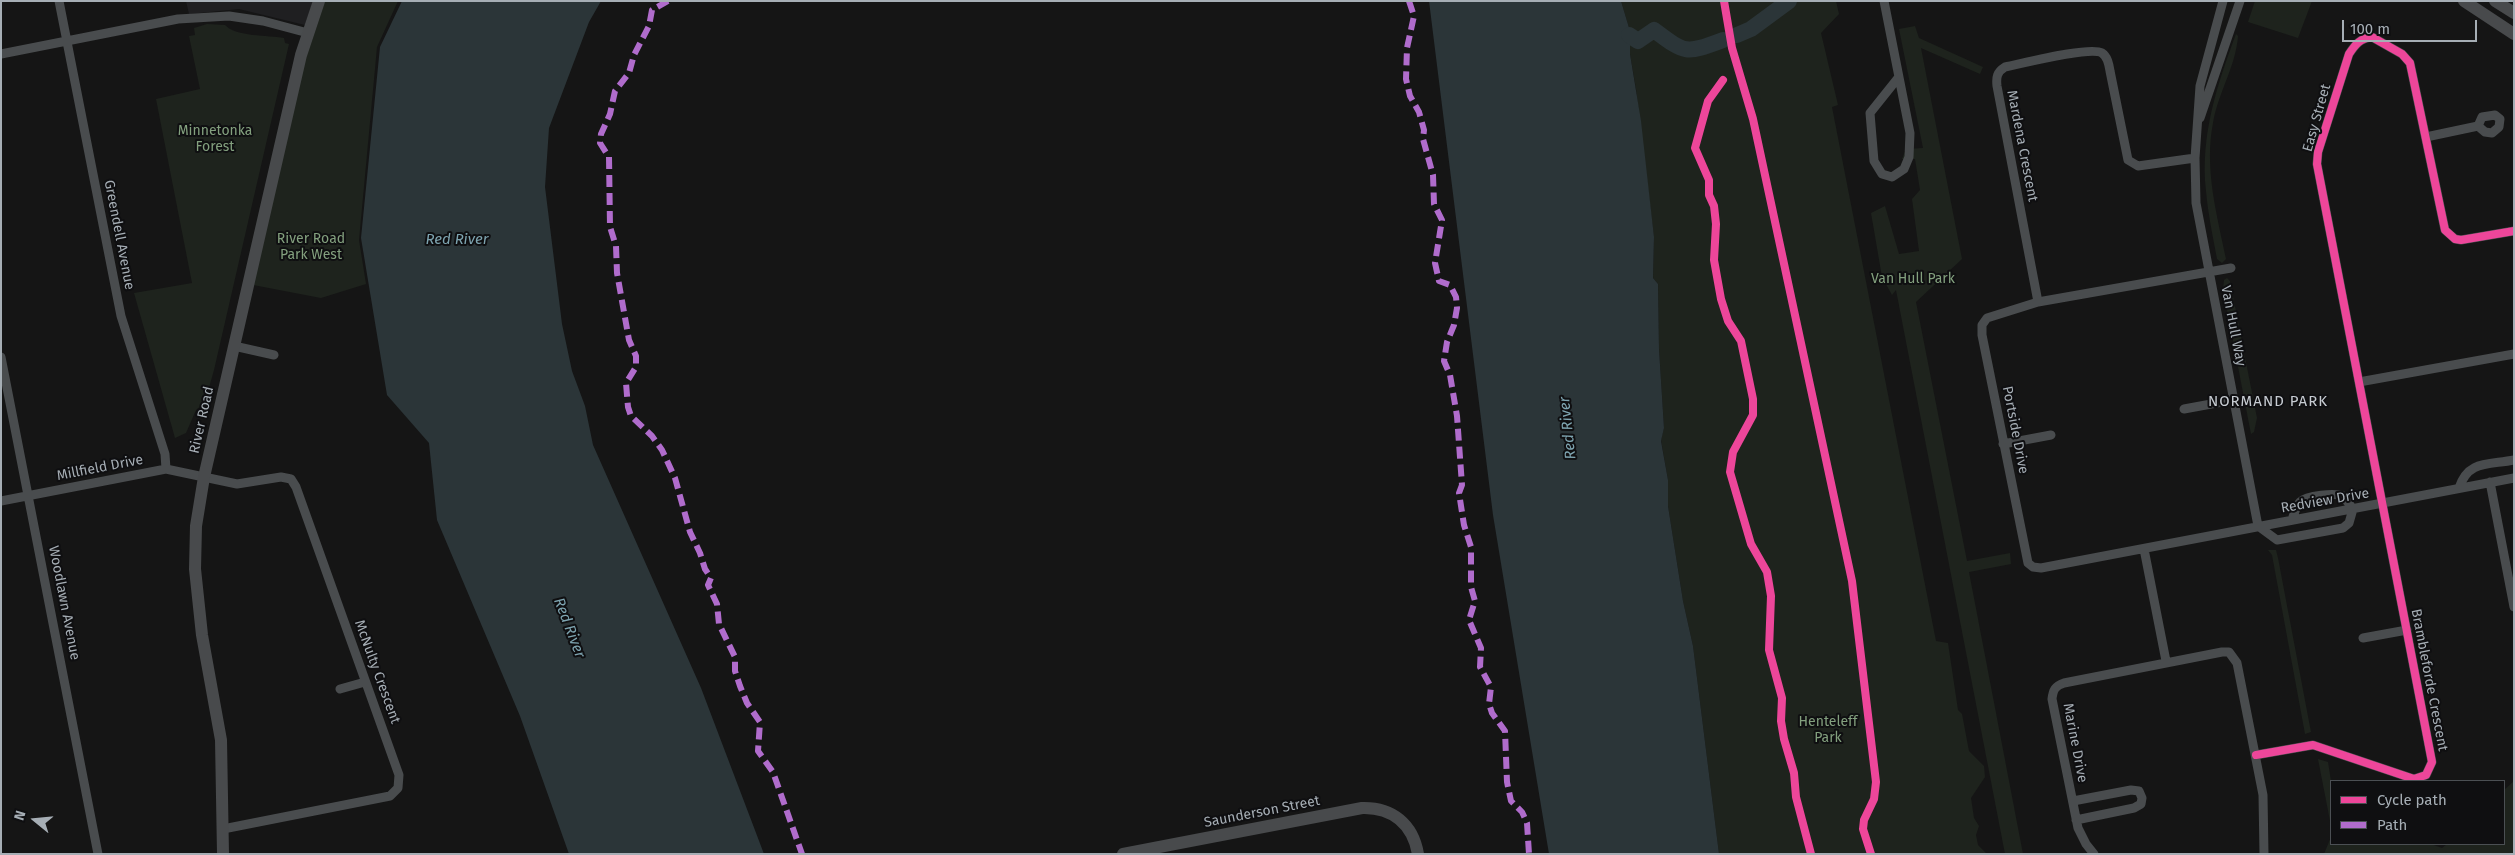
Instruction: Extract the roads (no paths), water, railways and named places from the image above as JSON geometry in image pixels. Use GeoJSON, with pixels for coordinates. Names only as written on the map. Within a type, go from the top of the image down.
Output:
{"type":"FeatureCollection","features":[{"type":"Feature","properties":{"kind":"street","name":"Greendell Avenue"},"geometry":{"type":"LineString","coordinates":[[59,1],[121,316],[165,454],[166,469]]}},
{"type":"Feature","properties":{"kind":"street","name":"River Road"},"geometry":{"type":"LineString","coordinates":[[223,854],[221,740],[202,635],[195,569],[196,526],[204,477],[234,346],[308,33],[318,1]]}},
{"type":"Feature","properties":{"kind":"street"},"geometry":{"type":"LineString","coordinates":[[1884,1],[1910,133],[1909,157],[1904,170],[1892,177],[1882,174],[1874,161],[1870,113],[1898,78]]}},
{"type":"Feature","properties":{"kind":"street","name":"Van Hull Way"},"geometry":{"type":"LineString","coordinates":[[2223,1],[2200,86],[2195,158],[2196,202],[2258,526]]}},
{"type":"Feature","properties":{"kind":"street","name":"Van Hull Way"},"geometry":{"type":"LineString","coordinates":[[2196,130],[2240,1]]}},
{"type":"Feature","properties":{"kind":"street"},"geometry":{"type":"LineString","coordinates":[[2464,1],[2514,34]]}},
{"type":"Feature","properties":{"kind":"street"},"geometry":{"type":"LineString","coordinates":[[2496,1],[2514,13]]}},
{"type":"Feature","properties":{"kind":"street"},"geometry":{"type":"LineString","coordinates":[[1,54],[178,19],[229,16],[263,21],[308,33]]}},
{"type":"Feature","properties":{"kind":"street","name":"Easy Street"},"geometry":{"type":"LineString","coordinates":[[2383,503],[2316,157],[2349,54],[2360,41],[2367,38],[2379,40],[2407,59],[2412,68],[2442,220],[2450,235],[2461,240],[2514,231]]}},
{"type":"Feature","properties":{"kind":"street","name":"Mardena Crescent"},"geometry":{"type":"LineString","coordinates":[[2038,302],[1997,86],[1997,75],[2000,70],[2004,67],[2087,51],[2102,53],[2106,56],[2110,71],[2128,160],[2138,166],[2195,158]]}},
{"type":"Feature","properties":{"kind":"street"},"geometry":{"type":"LineString","coordinates":[[2426,137],[2478,126]]}},
{"type":"Feature","properties":{"kind":"street","name":"Portside Drive"},"geometry":{"type":"LineString","coordinates":[[2231,268],[2038,302],[1987,318],[1982,325],[1982,335],[2028,563],[2034,567],[2041,568],[2258,526]]}},
{"type":"Feature","properties":{"kind":"street"},"geometry":{"type":"LineString","coordinates":[[234,346],[274,355]]}},
{"type":"Feature","properties":{"kind":"street"},"geometry":{"type":"LineString","coordinates":[[2359,382],[2514,354]]}},
{"type":"Feature","properties":{"kind":"street","name":"Woodlawn Avenue"},"geometry":{"type":"LineString","coordinates":[[1,357],[30,496],[98,854]]}},
{"type":"Feature","properties":{"kind":"street"},"geometry":{"type":"LineString","coordinates":[[2184,409],[2233,400]]}},
{"type":"Feature","properties":{"kind":"street"},"geometry":{"type":"LineString","coordinates":[[2004,444],[2050,435]]}},
{"type":"Feature","properties":{"kind":"street"},"geometry":{"type":"LineString","coordinates":[[2459,488],[2463,477],[2472,467],[2514,460]]}},
{"type":"Feature","properties":{"kind":"street","name":"Millfield Drive"},"geometry":{"type":"LineString","coordinates":[[1,501],[166,469],[204,477]]}},
{"type":"Feature","properties":{"kind":"street","name":"McNulty Crescent"},"geometry":{"type":"LineString","coordinates":[[204,477],[238,484],[282,477],[291,480],[296,487],[400,782],[395,793],[390,796],[223,829]]}},
{"type":"Feature","properties":{"kind":"street","name":"Redview Drive"},"geometry":{"type":"LineString","coordinates":[[2258,526],[2514,478]]}},
{"type":"Feature","properties":{"kind":"street"},"geometry":{"type":"LineString","coordinates":[[2490,482],[2514,607]]}},
{"type":"Feature","properties":{"kind":"street","name":"Redview Drive"},"geometry":{"type":"LineString","coordinates":[[2292,520],[2300,502],[2304,499],[2332,494],[2343,496],[2353,509]]}},
{"type":"Feature","properties":{"kind":"street","name":"Brambleforde Crescent"},"geometry":{"type":"LineString","coordinates":[[2256,756],[2313,745],[2408,778],[2414,779],[2426,775],[2431,766],[2431,755],[2383,503]]}},
{"type":"Feature","properties":{"kind":"street","name":"Redview Drive"},"geometry":{"type":"LineString","coordinates":[[2258,526],[2277,540],[2343,528],[2349,523],[2353,509]]}},
{"type":"Feature","properties":{"kind":"street"},"geometry":{"type":"LineString","coordinates":[[2144,549],[2166,661]]}},
{"type":"Feature","properties":{"kind":"street"},"geometry":{"type":"LineString","coordinates":[[2363,638],[2407,630]]}},
{"type":"Feature","properties":{"kind":"street","name":"Marine Drive"},"geometry":{"type":"LineString","coordinates":[[2094,854],[2082,837],[2076,820],[2052,699],[2053,691],[2057,685],[2064,683],[2166,661],[2228,652],[2235,658],[2263,795],[2264,854]]}},
{"type":"Feature","properties":{"kind":"street"},"geometry":{"type":"LineString","coordinates":[[340,689],[365,682]]}},
{"type":"Feature","properties":{"kind":"street"},"geometry":{"type":"LineString","coordinates":[[2073,801],[2131,790],[2139,791],[2142,798],[2141,804],[2134,808],[2076,820]]}},
{"type":"Feature","properties":{"kind":"street","name":"Saunderson Street"},"geometry":{"type":"LineString","coordinates":[[1123,854],[1362,808],[1376,808],[1389,811],[1404,821],[1413,836],[1418,854]]}},
{"type":"Feature","properties":{"kind":"water","name":"Red River"},"geometry":{"type":"Polygon","coordinates":[[[402,1],[601,1],[589,22],[549,128],[545,187],[562,324],[572,371],[585,406],[593,445],[701,688],[764,854],[569,854],[520,716],[437,520],[429,443],[387,395],[361,238],[380,47],[402,1]]]}},
{"type":"Feature","properties":{"kind":"water","name":"Red River"},"geometry":{"type":"Polygon","coordinates":[[[1429,1],[1621,1],[1630,31],[1630,54],[1641,121],[1654,237],[1653,278],[1658,284],[1659,349],[1664,428],[1661,441],[1668,480],[1668,506],[1683,601],[1693,646],[1719,854],[1549,854],[1493,515],[1429,1]]]}},
{"type":"Feature","properties":{"kind":"waterway"},"geometry":{"type":"LineString","coordinates":[[1737,35],[1751,29],[1789,1]]}},
{"type":"Feature","properties":{"kind":"waterway"},"geometry":{"type":"LineString","coordinates":[[1629,35],[1638,41],[1654,30],[1673,44],[1686,49],[1701,48],[1723,40]]}},
{"type":"Feature","properties":{"kind":"district","name":"NORMAND PARK"},"geometry":{"type":"Point","coordinates":[2268,402]}},
{"type":"Feature","properties":{"kind":"park label","name":"Minnetonka Forest"},"geometry":{"type":"Point","coordinates":[215,140]}},
{"type":"Feature","properties":{"kind":"park label","name":"River Road Park West"},"geometry":{"type":"Point","coordinates":[311,248]}},
{"type":"Feature","properties":{"kind":"park label","name":"Van Hull Park"},"geometry":{"type":"Point","coordinates":[1913,279]}},
{"type":"Feature","properties":{"kind":"park label","name":"Henteleff Park"},"geometry":{"type":"Point","coordinates":[1828,730]}}]}
